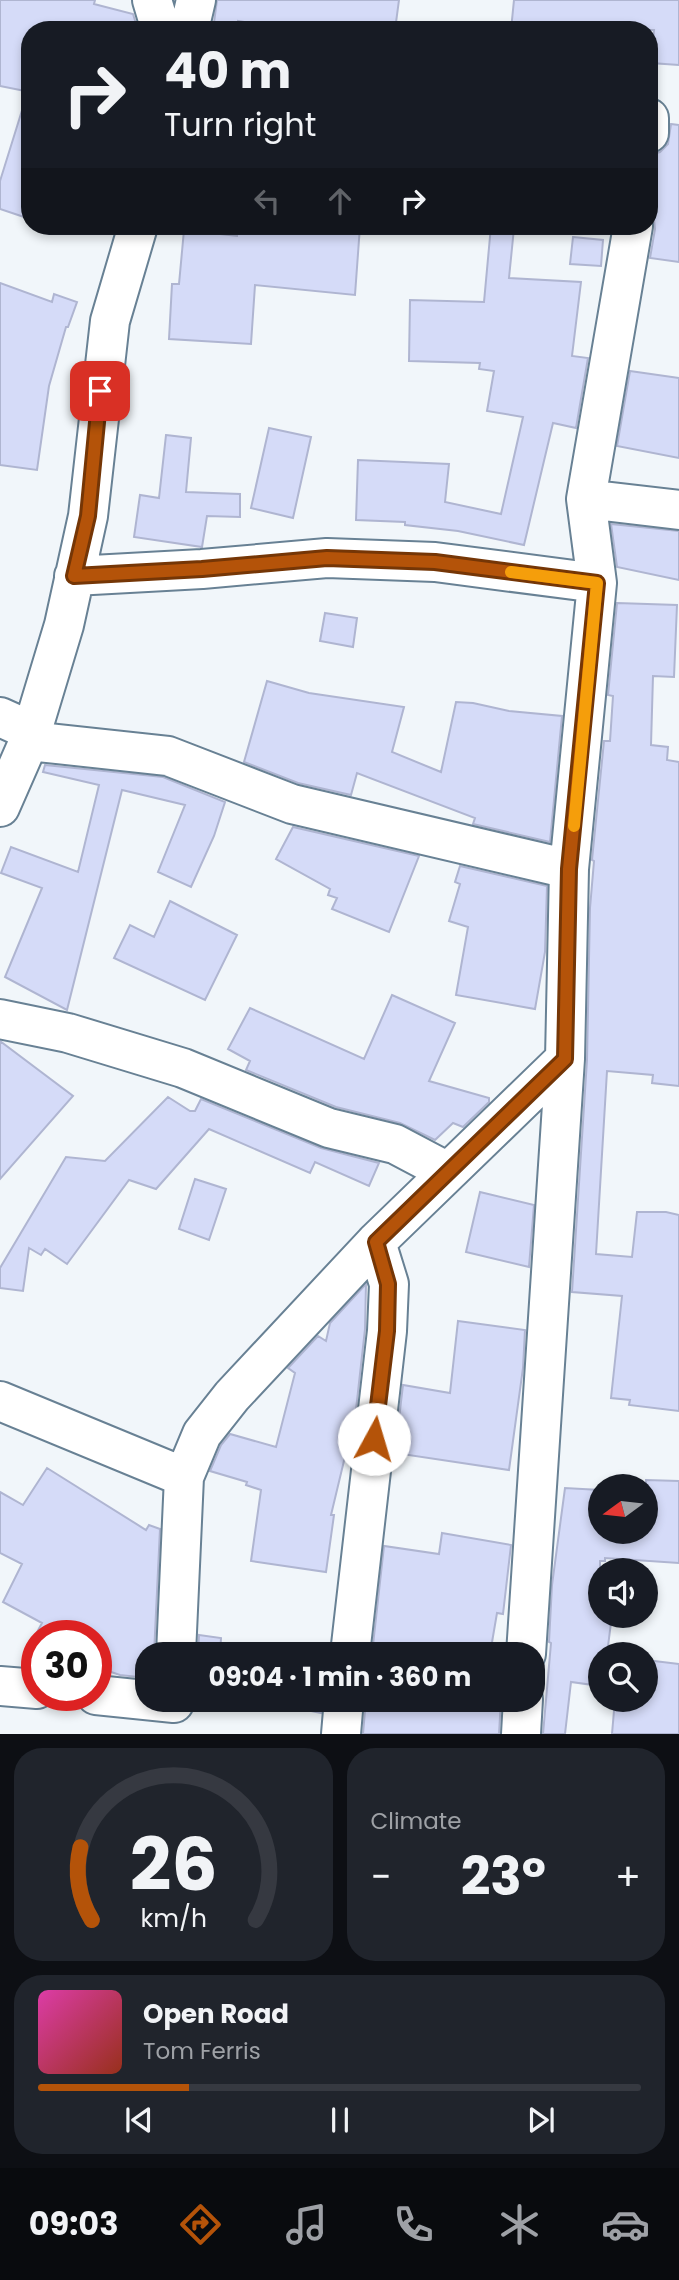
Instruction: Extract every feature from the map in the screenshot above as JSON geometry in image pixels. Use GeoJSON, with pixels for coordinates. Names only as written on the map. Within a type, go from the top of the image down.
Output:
{"type":"FeatureCollection","features":[{"type":"Feature","properties":{"kind":"street"},"geometry":{"type":"LineString","coordinates":[[152,0],[158,21]]}},
{"type":"Feature","properties":{"kind":"street"},"geometry":{"type":"LineString","coordinates":[[191,21],[197,0]]}},
{"type":"Feature","properties":{"kind":"street"},"geometry":{"type":"LineString","coordinates":[[0,807],[20,729],[64,625],[88,516],[110,321],[135,235]]}},
{"type":"Feature","properties":{"kind":"street"},"geometry":{"type":"LineString","coordinates":[[527,1642],[565,1059],[569,869],[597,583],[586,499],[631,235]]}},
{"type":"Feature","properties":{"kind":"street"},"geometry":{"type":"LineString","coordinates":[[586,499],[679,510]]}},
{"type":"Feature","properties":{"kind":"street"},"geometry":{"type":"LineString","coordinates":[[74,576],[202,569],[327,558],[435,562],[597,583]]}},
{"type":"Feature","properties":{"kind":"street"},"geometry":{"type":"LineString","coordinates":[[20,729],[168,756],[292,804],[569,869]]}},
{"type":"Feature","properties":{"kind":"street"},"geometry":{"type":"LineString","coordinates":[[0,1019],[68,1033],[183,1068],[329,1128],[395,1144],[448,1172]]}},
{"type":"Feature","properties":{"kind":"street"},"geometry":{"type":"LineString","coordinates":[[177,1642],[184,1477],[202,1434],[232,1396],[376,1242],[565,1059]]}},
{"type":"Feature","properties":{"kind":"street"},"geometry":{"type":"LineString","coordinates":[[351,1642],[387,1331],[388,1284],[376,1242]]}},
{"type":"Feature","properties":{"kind":"street"},"geometry":{"type":"LineString","coordinates":[[0,1401],[184,1477]]}},
{"type":"Feature","properties":{"kind":"street"},"geometry":{"type":"LineString","coordinates":[[0,1686],[21,1688]]}},
{"type":"Feature","properties":{"kind":"street"},"geometry":{"type":"LineString","coordinates":[[112,1698],[135,1704]]}},
{"type":"Feature","properties":{"kind":"street"},"geometry":{"type":"LineString","coordinates":[[341,1734],[344,1712]]}},
{"type":"Feature","properties":{"kind":"street"},"geometry":{"type":"LineString","coordinates":[[521,1734],[522,1712]]}},
{"type":"Feature","properties":{"kind":"building"},"geometry":{"type":"Polygon","coordinates":[[[0,0],[95,0],[94,4],[133,14],[135,21],[21,21],[21,90],[0,86],[0,0]]]}},
{"type":"Feature","properties":{"kind":"building"},"geometry":{"type":"Polygon","coordinates":[[[217,0],[399,0],[396,21],[214,21],[217,0]]]}},
{"type":"Feature","properties":{"kind":"building"},"geometry":{"type":"Polygon","coordinates":[[[514,0],[679,0],[679,65],[658,64],[658,21],[512,21],[514,0]]]}},
{"type":"Feature","properties":{"kind":"building"},"geometry":{"type":"Polygon","coordinates":[[[21,114],[21,216],[0,209],[0,181],[21,114]]]}},
{"type":"Feature","properties":{"kind":"building"},"geometry":{"type":"Polygon","coordinates":[[[671,124],[679,125],[679,262],[650,258],[654,235],[658,235],[658,153],[668,144],[671,124]]]}},
{"type":"Feature","properties":{"kind":"building"},"geometry":{"type":"Polygon","coordinates":[[[184,235],[359,235],[355,295],[255,285],[251,344],[169,339],[172,284],[179,284],[184,235]]]}},
{"type":"Feature","properties":{"kind":"building"},"geometry":{"type":"Polygon","coordinates":[[[490,235],[513,235],[509,278],[581,282],[572,356],[588,358],[576,428],[553,423],[524,545],[458,531],[405,525],[405,522],[356,520],[358,460],[449,464],[445,502],[501,514],[523,417],[487,411],[494,371],[479,369],[480,363],[409,361],[410,300],[484,302],[490,235]]]}},
{"type":"Feature","properties":{"kind":"building"},"geometry":{"type":"Polygon","coordinates":[[[573,237],[603,240],[601,266],[570,264],[573,237]]]}},
{"type":"Feature","properties":{"kind":"building"},"geometry":{"type":"Polygon","coordinates":[[[0,283],[52,302],[54,294],[77,302],[66,327],[49,386],[37,470],[0,465],[0,283]]]}},
{"type":"Feature","properties":{"kind":"building"},"geometry":{"type":"Polygon","coordinates":[[[630,371],[679,378],[679,458],[617,446],[630,371]]]}},
{"type":"Feature","properties":{"kind":"building"},"geometry":{"type":"Polygon","coordinates":[[[269,428],[311,437],[293,518],[251,508],[269,428]]]}},
{"type":"Feature","properties":{"kind":"building"},"geometry":{"type":"Polygon","coordinates":[[[166,435],[191,438],[186,492],[240,494],[240,517],[207,516],[202,547],[134,537],[140,495],[159,498],[166,435]]]}},
{"type":"Feature","properties":{"kind":"building"},"geometry":{"type":"Polygon","coordinates":[[[611,524],[679,531],[679,580],[617,567],[611,524]]]}},
{"type":"Feature","properties":{"kind":"building"},"geometry":{"type":"Polygon","coordinates":[[[617,603],[677,605],[674,677],[653,676],[651,745],[668,747],[667,760],[679,762],[679,1086],[652,1083],[653,1075],[607,1071],[596,1254],[632,1257],[637,1212],[679,1215],[679,1411],[629,1405],[630,1400],[611,1398],[622,1296],[572,1292],[587,1060],[592,860],[604,741],[610,741],[613,696],[608,695],[617,603]]]}},
{"type":"Feature","properties":{"kind":"building"},"geometry":{"type":"Polygon","coordinates":[[[325,613],[357,618],[353,647],[320,641],[325,613]]]}},
{"type":"Feature","properties":{"kind":"building"},"geometry":{"type":"Polygon","coordinates":[[[267,681],[309,693],[404,707],[392,752],[441,772],[456,702],[562,716],[550,842],[473,824],[475,818],[357,773],[351,795],[298,783],[244,762],[267,681]]]}},
{"type":"Feature","properties":{"kind":"building"},"geometry":{"type":"Polygon","coordinates":[[[45,765],[163,777],[225,802],[214,836],[191,887],[158,872],[185,805],[122,790],[67,1010],[5,977],[42,888],[1,873],[11,847],[78,872],[99,785],[43,772],[45,765]]]}},
{"type":"Feature","properties":{"kind":"building"},"geometry":{"type":"Polygon","coordinates":[[[293,827],[419,856],[389,932],[332,909],[337,898],[328,895],[330,889],[276,859],[293,827]]]}},
{"type":"Feature","properties":{"kind":"building"},"geometry":{"type":"Polygon","coordinates":[[[460,866],[547,886],[545,952],[535,1009],[456,995],[468,927],[449,921],[460,884],[455,882],[460,866]]]}},
{"type":"Feature","properties":{"kind":"building"},"geometry":{"type":"Polygon","coordinates":[[[170,901],[237,935],[205,1000],[114,958],[130,925],[154,937],[170,901]]]}},
{"type":"Feature","properties":{"kind":"building"},"geometry":{"type":"Polygon","coordinates":[[[392,995],[455,1023],[429,1081],[489,1098],[489,1102],[463,1127],[453,1123],[435,1140],[400,1123],[336,1107],[246,1070],[250,1061],[228,1049],[250,1008],[364,1059],[392,995]]]}},
{"type":"Feature","properties":{"kind":"building"},"geometry":{"type":"Polygon","coordinates":[[[0,1041],[73,1096],[0,1179],[0,1041]]]}},
{"type":"Feature","properties":{"kind":"building"},"geometry":{"type":"Polygon","coordinates":[[[168,1097],[190,1111],[195,1111],[201,1099],[321,1148],[379,1163],[369,1186],[315,1162],[310,1173],[209,1129],[156,1189],[129,1180],[67,1264],[45,1249],[41,1255],[29,1248],[23,1291],[0,1288],[0,1268],[66,1157],[105,1161],[168,1097]]]}},
{"type":"Feature","properties":{"kind":"building"},"geometry":{"type":"Polygon","coordinates":[[[195,1179],[226,1189],[209,1240],[179,1229],[195,1179]]]}},
{"type":"Feature","properties":{"kind":"building"},"geometry":{"type":"Polygon","coordinates":[[[480,1192],[534,1205],[529,1267],[466,1252],[480,1192]]]}},
{"type":"Feature","properties":{"kind":"building"},"geometry":{"type":"Polygon","coordinates":[[[366,1284],[365,1329],[352,1445],[348,1444],[331,1515],[334,1515],[326,1572],[251,1561],[261,1490],[246,1485],[247,1482],[210,1471],[221,1445],[230,1434],[276,1447],[295,1373],[288,1368],[318,1336],[326,1341],[330,1323],[366,1284]]]}},
{"type":"Feature","properties":{"kind":"building"},"geometry":{"type":"Polygon","coordinates":[[[458,1321],[525,1330],[523,1368],[509,1470],[395,1453],[403,1385],[450,1393],[458,1321]]]}},
{"type":"Feature","properties":{"kind":"building"},"geometry":{"type":"Polygon","coordinates":[[[47,1468],[146,1530],[149,1525],[160,1529],[155,1642],[135,1642],[135,1677],[112,1672],[112,1620],[36,1620],[3,1602],[22,1564],[0,1553],[0,1492],[23,1505],[47,1468]]]}},
{"type":"Feature","properties":{"kind":"building"},"geometry":{"type":"Polygon","coordinates":[[[658,1480],[679,1481],[679,1563],[658,1562],[658,1558],[588,1558],[588,1628],[610,1628],[609,1642],[588,1642],[588,1684],[571,1682],[565,1734],[543,1734],[551,1643],[552,1585],[565,1488],[588,1489],[588,1544],[658,1544],[658,1480]]]}},
{"type":"Feature","properties":{"kind":"building"},"geometry":{"type":"Polygon","coordinates":[[[442,1533],[511,1545],[503,1614],[497,1613],[492,1642],[373,1642],[384,1546],[439,1554],[442,1533]]]}},
{"type":"Feature","properties":{"kind":"building"},"geometry":{"type":"Polygon","coordinates":[[[199,1635],[221,1638],[221,1642],[199,1642],[199,1635]]]}},
{"type":"Feature","properties":{"kind":"building"},"geometry":{"type":"Polygon","coordinates":[[[658,1661],[679,1664],[679,1734],[612,1734],[614,1712],[658,1712],[658,1661]]]}},
{"type":"Feature","properties":{"kind":"building"},"geometry":{"type":"Polygon","coordinates":[[[365,1712],[500,1712],[499,1734],[363,1734],[365,1712]]]}},
{"type":"Feature","properties":{"kind":"slow traffic"},"geometry":{"type":"LineString","coordinates":[[511,572],[597,583],[574,826]]}},
{"type":"Feature","properties":{"kind":"route"},"geometry":{"type":"LineString","coordinates":[[100,391],[88,516],[74,576],[202,569],[327,558],[435,562],[597,583],[569,869],[565,1059],[376,1242],[388,1284],[387,1331],[374,1439]]}}]}
